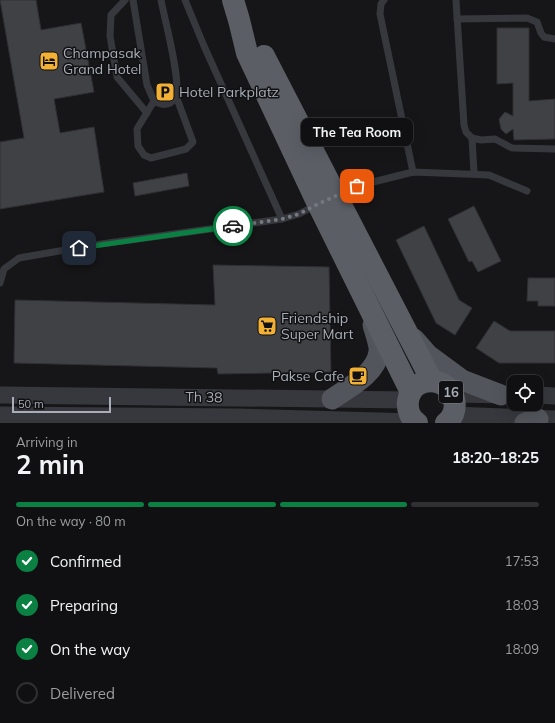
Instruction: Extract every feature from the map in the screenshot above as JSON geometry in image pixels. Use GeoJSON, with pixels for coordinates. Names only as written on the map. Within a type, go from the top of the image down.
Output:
{"type":"FeatureCollection","features":[{"type":"Feature","properties":{"kind":"highway","name":"16"},"geometry":{"type":"LineString","coordinates":[[233,0],[239,20],[260,48],[327,200],[370,309],[409,396],[408,408],[410,416],[416,423]]}},
{"type":"Feature","properties":{"kind":"highway","name":"16"},"geometry":{"type":"LineString","coordinates":[[327,200],[402,323],[432,380]]}},
{"type":"Feature","properties":{"kind":"highway","name":"16"},"geometry":{"type":"LineString","coordinates":[[409,396],[420,383],[432,380],[444,384],[450,415]]}},
{"type":"Feature","properties":{"kind":"main road"},"geometry":{"type":"LineString","coordinates":[[332,399],[365,375],[374,365],[379,352],[370,309]]}},
{"type":"Feature","properties":{"kind":"main road"},"geometry":{"type":"LineString","coordinates":[[402,323],[428,355],[462,380],[507,395]]}},
{"type":"Feature","properties":{"kind":"street","name":"Th 38"},"geometry":{"type":"LineString","coordinates":[[0,395],[332,399],[409,396]]}},
{"type":"Feature","properties":{"kind":"street"},"geometry":{"type":"LineString","coordinates":[[450,415],[507,395]]}},
{"type":"Feature","properties":{"kind":"street"},"geometry":{"type":"LineString","coordinates":[[543,395],[555,396]]}},
{"type":"Feature","properties":{"kind":"street"},"geometry":{"type":"LineString","coordinates":[[237,398],[238,417]]}},
{"type":"Feature","properties":{"kind":"street","name":"Th 38"},"geometry":{"type":"LineString","coordinates":[[0,415],[238,417],[272,421],[416,423]]}},
{"type":"Feature","properties":{"kind":"street"},"geometry":{"type":"LineString","coordinates":[[450,415],[539,420]]}},
{"type":"Feature","properties":{"kind":"lane"},"geometry":{"type":"LineString","coordinates":[[125,0],[111,14],[110,36],[117,77],[147,113]]}},
{"type":"Feature","properties":{"kind":"lane"},"geometry":{"type":"LineString","coordinates":[[133,0],[147,85],[154,101],[164,105],[171,103],[176,96]]}},
{"type":"Feature","properties":{"kind":"lane"},"geometry":{"type":"LineString","coordinates":[[154,101],[137,129],[138,146],[144,155],[151,158],[186,149],[192,142],[176,96],[176,76],[161,0]]}},
{"type":"Feature","properties":{"kind":"lane"},"geometry":{"type":"LineString","coordinates":[[185,0],[204,46],[282,219]]}},
{"type":"Feature","properties":{"kind":"lane"},"geometry":{"type":"LineString","coordinates":[[384,0],[381,4],[380,14],[413,172]]}},
{"type":"Feature","properties":{"kind":"lane"},"geometry":{"type":"LineString","coordinates":[[456,0],[464,125],[466,132],[472,138],[481,140],[495,139],[512,148],[555,149]]}},
{"type":"Feature","properties":{"kind":"lane"},"geometry":{"type":"LineString","coordinates":[[457,19],[527,18],[537,22],[544,38],[555,38]]}},
{"type":"Feature","properties":{"kind":"lane"},"geometry":{"type":"LineString","coordinates":[[472,138],[474,173]]}},
{"type":"Feature","properties":{"kind":"lane"},"geometry":{"type":"LineString","coordinates":[[0,283],[2,267],[19,258],[94,245],[282,219],[299,214],[357,186],[413,172],[489,174],[527,191]]}},
{"type":"Feature","properties":{"kind":"building"},"geometry":{"type":"Polygon","coordinates":[[[0,0],[36,0],[41,30],[81,23],[94,92],[54,99],[60,133],[94,127],[104,192],[0,209],[0,142],[24,138],[0,0]]]}},
{"type":"Feature","properties":{"kind":"building"},"geometry":{"type":"Polygon","coordinates":[[[497,28],[529,28],[529,101],[555,99],[555,139],[514,140],[513,129],[506,134],[501,129],[499,119],[505,112],[513,116],[513,83],[497,84],[497,28]]]}},
{"type":"Feature","properties":{"kind":"building"},"geometry":{"type":"Polygon","coordinates":[[[187,173],[189,186],[135,196],[133,183],[187,173]]]}},
{"type":"Feature","properties":{"kind":"building"},"geometry":{"type":"Polygon","coordinates":[[[474,206],[501,261],[478,272],[472,261],[469,262],[448,219],[474,206]]]}},
{"type":"Feature","properties":{"kind":"building"},"geometry":{"type":"Polygon","coordinates":[[[424,226],[459,300],[472,308],[455,335],[436,323],[396,240],[424,226]]]}},
{"type":"Feature","properties":{"kind":"building"},"geometry":{"type":"Polygon","coordinates":[[[213,265],[329,267],[331,372],[218,374],[217,368],[14,363],[15,300],[215,305],[213,265]]]}},
{"type":"Feature","properties":{"kind":"building"},"geometry":{"type":"Polygon","coordinates":[[[528,278],[555,278],[555,306],[538,306],[538,301],[527,301],[528,278]]]}},
{"type":"Feature","properties":{"kind":"building"},"geometry":{"type":"Polygon","coordinates":[[[494,321],[510,331],[555,331],[555,363],[499,363],[476,348],[494,321]]]}},
{"type":"Feature","properties":{"kind":"way so far"},"geometry":{"type":"LineString","coordinates":[[233,226],[282,219],[299,214],[357,186]]}},
{"type":"Feature","properties":{"kind":"place","name":"Champasak Grand Hotel"},"geometry":{"type":"Point","coordinates":[49,61]}},
{"type":"Feature","properties":{"kind":"place","name":"Hotel Parkplatz"},"geometry":{"type":"Point","coordinates":[165,92]}},
{"type":"Feature","properties":{"kind":"place","name":"The Tea Room"},"geometry":{"type":"Point","coordinates":[357,186]}},
{"type":"Feature","properties":{"kind":"place","name":"Friendship Super Mart"},"geometry":{"type":"Point","coordinates":[267,326]}},
{"type":"Feature","properties":{"kind":"place","name":"Pakse Cafe"},"geometry":{"type":"Point","coordinates":[358,376]}},
{"type":"Feature","properties":{"kind":"route"},"geometry":{"type":"LineString","coordinates":[[79,248],[233,226]]}}]}
